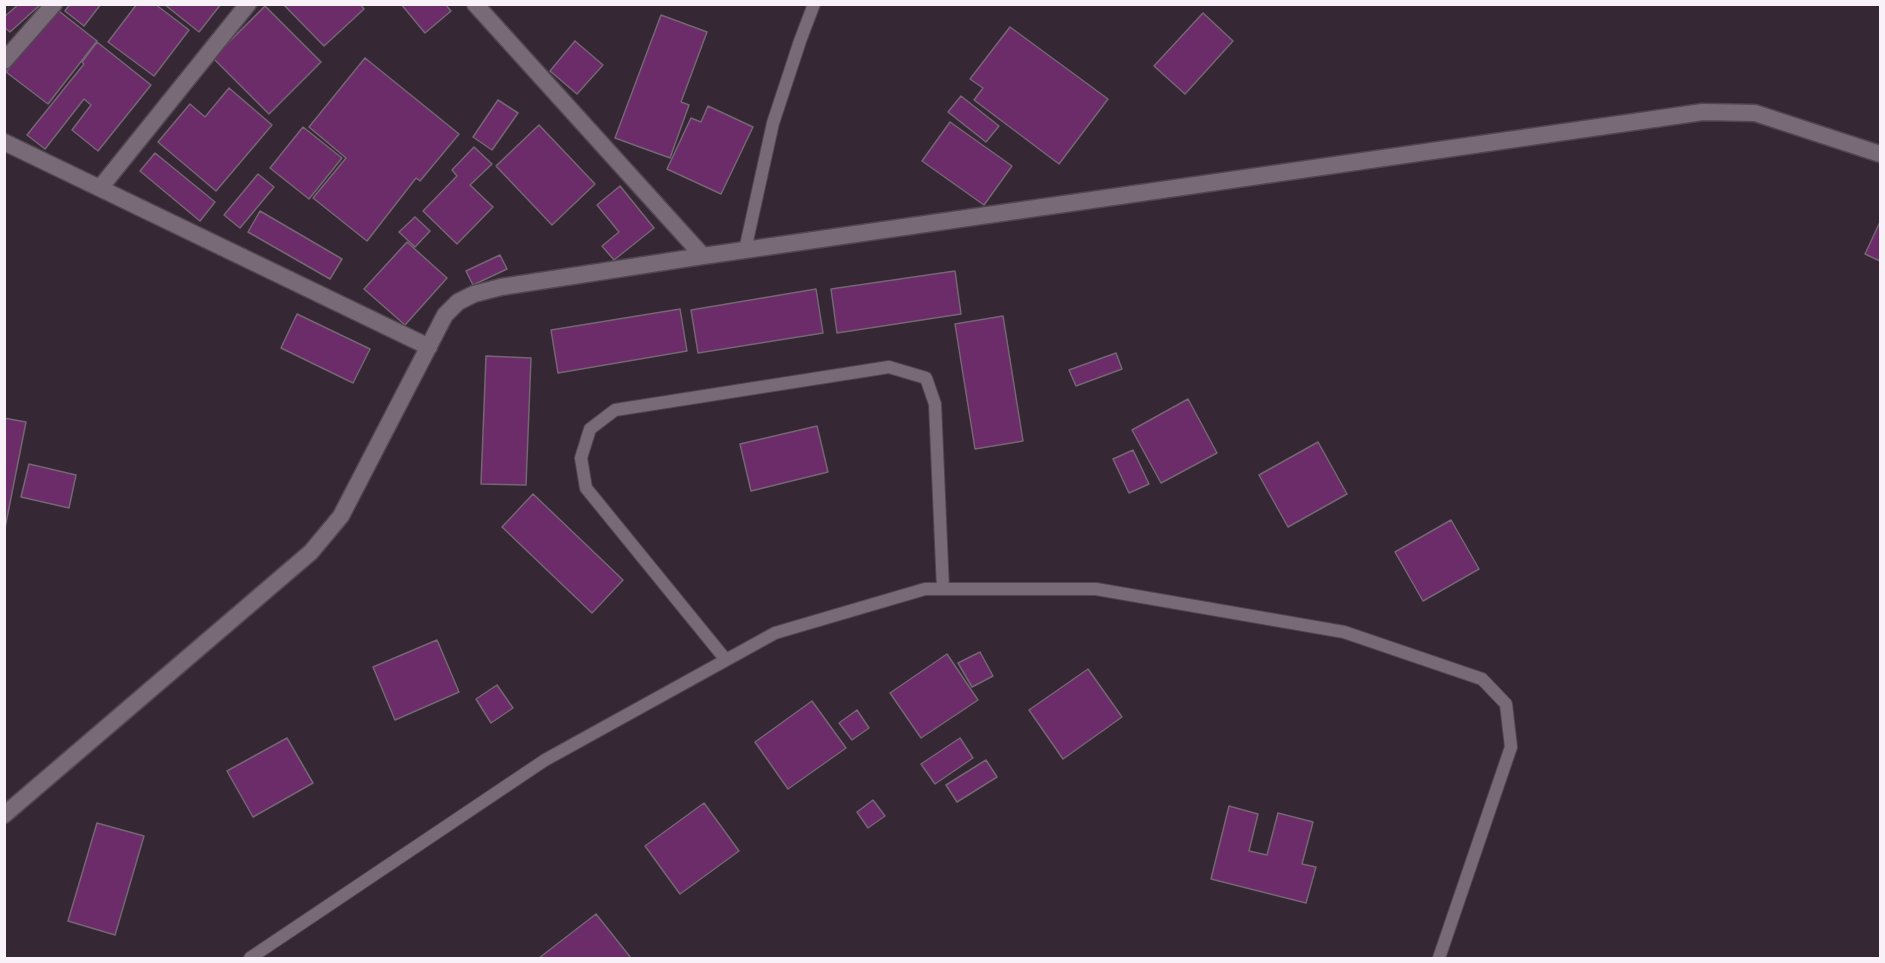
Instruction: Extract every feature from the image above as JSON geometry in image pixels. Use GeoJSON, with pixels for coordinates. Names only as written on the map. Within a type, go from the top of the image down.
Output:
{"type":"FeatureCollection","features":[{"type":"Feature","properties":{"kind":"street"},"geometry":{"type":"LineString","coordinates":[[4,62],[54,4]]}},
{"type":"Feature","properties":{"kind":"street"},"geometry":{"type":"LineString","coordinates":[[100,188],[248,4]]}},
{"type":"Feature","properties":{"kind":"street"},"geometry":{"type":"LineString","coordinates":[[475,4],[703,256]]}},
{"type":"Feature","properties":{"kind":"street"},"geometry":{"type":"LineString","coordinates":[[4,815],[311,552],[341,516],[445,315],[458,302],[474,294],[501,287],[703,256],[1703,111],[1755,113],[1881,154]]}},
{"type":"Feature","properties":{"kind":"street"},"geometry":{"type":"LineString","coordinates":[[4,142],[429,346]]}},
{"type":"Feature","properties":{"kind":"lane"},"geometry":{"type":"LineString","coordinates":[[745,250],[773,123],[814,4]]}},
{"type":"Feature","properties":{"kind":"lane"},"geometry":{"type":"LineString","coordinates":[[726,660],[586,488],[581,458],[590,429],[615,410],[889,367],[926,378],[935,404],[943,589]]}},
{"type":"Feature","properties":{"kind":"lane"},"geometry":{"type":"LineString","coordinates":[[249,958],[545,760],[775,633],[925,589],[1096,589],[1344,632],[1482,679],[1506,704],[1511,747],[1439,958]]}},
{"type":"Feature","properties":{"kind":"building"},"geometry":{"type":"Polygon","coordinates":[[[19,4],[41,4],[10,32],[4,27],[4,17],[19,4]]]}},
{"type":"Feature","properties":{"kind":"building"},"geometry":{"type":"Polygon","coordinates":[[[70,4],[101,4],[84,26],[65,11],[70,4]]]}},
{"type":"Feature","properties":{"kind":"building"},"geometry":{"type":"Polygon","coordinates":[[[137,4],[155,4],[189,30],[154,76],[108,42],[137,4]]]}},
{"type":"Feature","properties":{"kind":"building"},"geometry":{"type":"Polygon","coordinates":[[[164,4],[221,4],[199,32],[164,4]]]}},
{"type":"Feature","properties":{"kind":"building"},"geometry":{"type":"Polygon","coordinates":[[[283,4],[360,4],[364,9],[324,46],[283,4]]]}},
{"type":"Feature","properties":{"kind":"building"},"geometry":{"type":"Polygon","coordinates":[[[401,4],[445,4],[451,11],[425,33],[401,4]]]}},
{"type":"Feature","properties":{"kind":"building"},"geometry":{"type":"Polygon","coordinates":[[[265,6],[321,62],[269,114],[213,58],[265,6]]]}},
{"type":"Feature","properties":{"kind":"building"},"geometry":{"type":"Polygon","coordinates":[[[55,8],[97,41],[48,104],[6,72],[55,8]]]}},
{"type":"Feature","properties":{"kind":"building"},"geometry":{"type":"Polygon","coordinates":[[[1203,13],[1233,41],[1185,94],[1154,66],[1203,13]]]}},
{"type":"Feature","properties":{"kind":"building"},"geometry":{"type":"Polygon","coordinates":[[[661,15],[707,32],[681,102],[689,105],[670,158],[615,138],[661,15]]]}},
{"type":"Feature","properties":{"kind":"building"},"geometry":{"type":"Polygon","coordinates":[[[1010,27],[1108,99],[1059,164],[974,100],[983,88],[970,79],[1010,27]]]}},
{"type":"Feature","properties":{"kind":"building"},"geometry":{"type":"Polygon","coordinates":[[[575,41],[603,65],[577,94],[550,71],[575,41]]]}},
{"type":"Feature","properties":{"kind":"building"},"geometry":{"type":"Polygon","coordinates":[[[97,42],[151,85],[98,151],[72,130],[91,105],[84,99],[45,149],[27,135],[84,64],[82,62],[97,42]]]}},
{"type":"Feature","properties":{"kind":"building"},"geometry":{"type":"Polygon","coordinates":[[[365,58],[459,134],[420,181],[416,178],[367,241],[313,198],[346,158],[309,127],[365,58]]]}},
{"type":"Feature","properties":{"kind":"building"},"geometry":{"type":"Polygon","coordinates":[[[229,88],[272,125],[216,191],[158,142],[190,104],[205,117],[229,88]]]}},
{"type":"Feature","properties":{"kind":"building"},"geometry":{"type":"Polygon","coordinates":[[[961,96],[999,126],[986,142],[948,112],[961,96]]]}},
{"type":"Feature","properties":{"kind":"building"},"geometry":{"type":"Polygon","coordinates":[[[498,100],[518,113],[492,150],[473,137],[498,100]]]}},
{"type":"Feature","properties":{"kind":"building"},"geometry":{"type":"Polygon","coordinates":[[[708,106],[753,127],[721,194],[667,169],[691,118],[701,122],[708,106]]]}},
{"type":"Feature","properties":{"kind":"building"},"geometry":{"type":"Polygon","coordinates":[[[950,122],[1012,166],[984,205],[922,161],[950,122]]]}},
{"type":"Feature","properties":{"kind":"building"},"geometry":{"type":"Polygon","coordinates":[[[539,125],[595,184],[552,225],[496,166],[539,125]]]}},
{"type":"Feature","properties":{"kind":"building"},"geometry":{"type":"Polygon","coordinates":[[[303,127],[342,158],[309,199],[270,168],[303,127]]]}},
{"type":"Feature","properties":{"kind":"building"},"geometry":{"type":"Polygon","coordinates":[[[474,147],[492,164],[470,185],[493,207],[457,244],[423,211],[457,176],[452,170],[474,147]]]}},
{"type":"Feature","properties":{"kind":"building"},"geometry":{"type":"Polygon","coordinates":[[[155,153],[215,202],[200,221],[140,171],[155,153]]]}},
{"type":"Feature","properties":{"kind":"building"},"geometry":{"type":"Polygon","coordinates":[[[258,174],[274,187],[240,228],[224,215],[258,174]]]}},
{"type":"Feature","properties":{"kind":"building"},"geometry":{"type":"Polygon","coordinates":[[[620,186],[654,228],[614,260],[602,246],[619,232],[597,205],[620,186]]]}},
{"type":"Feature","properties":{"kind":"building"},"geometry":{"type":"Polygon","coordinates":[[[260,211],[342,259],[330,279],[248,232],[260,211]]]}},
{"type":"Feature","properties":{"kind":"building"},"geometry":{"type":"Polygon","coordinates":[[[415,217],[430,231],[415,247],[399,232],[415,217]]]}},
{"type":"Feature","properties":{"kind":"building"},"geometry":{"type":"Polygon","coordinates":[[[1880,222],[1880,261],[1865,254],[1880,222]]]}},
{"type":"Feature","properties":{"kind":"building"},"geometry":{"type":"Polygon","coordinates":[[[407,242],[447,278],[405,325],[364,289],[407,242]]]}},
{"type":"Feature","properties":{"kind":"building"},"geometry":{"type":"Polygon","coordinates":[[[500,255],[507,269],[473,285],[466,271],[500,255]]]}},
{"type":"Feature","properties":{"kind":"building"},"geometry":{"type":"Polygon","coordinates":[[[955,271],[961,314],[837,333],[831,289],[955,271]]]}},
{"type":"Feature","properties":{"kind":"building"},"geometry":{"type":"Polygon","coordinates":[[[816,289],[823,333],[698,353],[691,310],[816,289]]]}},
{"type":"Feature","properties":{"kind":"building"},"geometry":{"type":"Polygon","coordinates":[[[680,309],[687,351],[558,373],[551,330],[680,309]]]}},
{"type":"Feature","properties":{"kind":"building"},"geometry":{"type":"Polygon","coordinates":[[[297,314],[370,349],[353,383],[281,348],[297,314]]]}},
{"type":"Feature","properties":{"kind":"building"},"geometry":{"type":"Polygon","coordinates":[[[1003,316],[1023,441],[975,449],[955,324],[1003,316]]]}},
{"type":"Feature","properties":{"kind":"building"},"geometry":{"type":"Polygon","coordinates":[[[1116,353],[1122,369],[1076,386],[1069,370],[1116,353]]]}},
{"type":"Feature","properties":{"kind":"building"},"geometry":{"type":"Polygon","coordinates":[[[486,356],[531,358],[526,485],[481,484],[486,356]]]}},
{"type":"Feature","properties":{"kind":"building"},"geometry":{"type":"Polygon","coordinates":[[[1188,399],[1217,453],[1161,483],[1132,430],[1188,399]]]}},
{"type":"Feature","properties":{"kind":"building"},"geometry":{"type":"Polygon","coordinates":[[[4,418],[26,422],[4,533],[4,418]]]}},
{"type":"Feature","properties":{"kind":"building"},"geometry":{"type":"Polygon","coordinates":[[[817,426],[828,472],[751,491],[740,444],[817,426]]]}},
{"type":"Feature","properties":{"kind":"building"},"geometry":{"type":"Polygon","coordinates":[[[1318,442],[1347,494],[1288,527],[1259,475],[1318,442]]]}},
{"type":"Feature","properties":{"kind":"building"},"geometry":{"type":"Polygon","coordinates":[[[1133,450],[1149,484],[1129,493],[1113,459],[1133,450]]]}},
{"type":"Feature","properties":{"kind":"building"},"geometry":{"type":"Polygon","coordinates":[[[29,464],[76,475],[69,508],[21,497],[29,464]]]}},
{"type":"Feature","properties":{"kind":"building"},"geometry":{"type":"Polygon","coordinates":[[[533,494],[623,580],[592,613],[502,527],[533,494]]]}},
{"type":"Feature","properties":{"kind":"building"},"geometry":{"type":"Polygon","coordinates":[[[1451,520],[1479,569],[1423,601],[1395,552],[1451,520]]]}},
{"type":"Feature","properties":{"kind":"building"},"geometry":{"type":"Polygon","coordinates":[[[437,640],[459,692],[395,720],[373,667],[437,640]]]}},
{"type":"Feature","properties":{"kind":"building"},"geometry":{"type":"Polygon","coordinates":[[[980,652],[993,676],[972,687],[958,663],[980,652]]]}},
{"type":"Feature","properties":{"kind":"building"},"geometry":{"type":"Polygon","coordinates":[[[947,654],[978,700],[921,738],[890,693],[947,654]]]}},
{"type":"Feature","properties":{"kind":"building"},"geometry":{"type":"Polygon","coordinates":[[[1088,669],[1122,717],[1063,759],[1029,710],[1088,669]]]}},
{"type":"Feature","properties":{"kind":"building"},"geometry":{"type":"Polygon","coordinates":[[[497,685],[513,708],[491,723],[476,699],[497,685]]]}},
{"type":"Feature","properties":{"kind":"building"},"geometry":{"type":"Polygon","coordinates":[[[812,701],[846,748],[788,789],[755,742],[812,701]]]}},
{"type":"Feature","properties":{"kind":"building"},"geometry":{"type":"Polygon","coordinates":[[[857,710],[869,728],[852,740],[839,723],[857,710]]]}},
{"type":"Feature","properties":{"kind":"building"},"geometry":{"type":"Polygon","coordinates":[[[287,738],[313,783],[253,817],[227,771],[287,738]]]}},
{"type":"Feature","properties":{"kind":"building"},"geometry":{"type":"Polygon","coordinates":[[[960,738],[973,758],[935,784],[921,764],[960,738]]]}},
{"type":"Feature","properties":{"kind":"building"},"geometry":{"type":"Polygon","coordinates":[[[986,760],[997,777],[957,802],[946,785],[986,760]]]}},
{"type":"Feature","properties":{"kind":"building"},"geometry":{"type":"Polygon","coordinates":[[[873,800],[885,816],[868,828],[857,812],[873,800]]]}},
{"type":"Feature","properties":{"kind":"building"},"geometry":{"type":"Polygon","coordinates":[[[704,803],[739,851],[680,894],[645,846],[704,803]]]}},
{"type":"Feature","properties":{"kind":"building"},"geometry":{"type":"Polygon","coordinates":[[[1229,806],[1258,814],[1249,851],[1267,855],[1278,813],[1313,822],[1302,864],[1316,867],[1306,903],[1211,879],[1229,806]]]}},
{"type":"Feature","properties":{"kind":"building"},"geometry":{"type":"Polygon","coordinates":[[[97,823],[144,836],[115,935],[68,921],[97,823]]]}},
{"type":"Feature","properties":{"kind":"building"},"geometry":{"type":"Polygon","coordinates":[[[596,914],[631,958],[539,958],[596,914]]]}}]}
